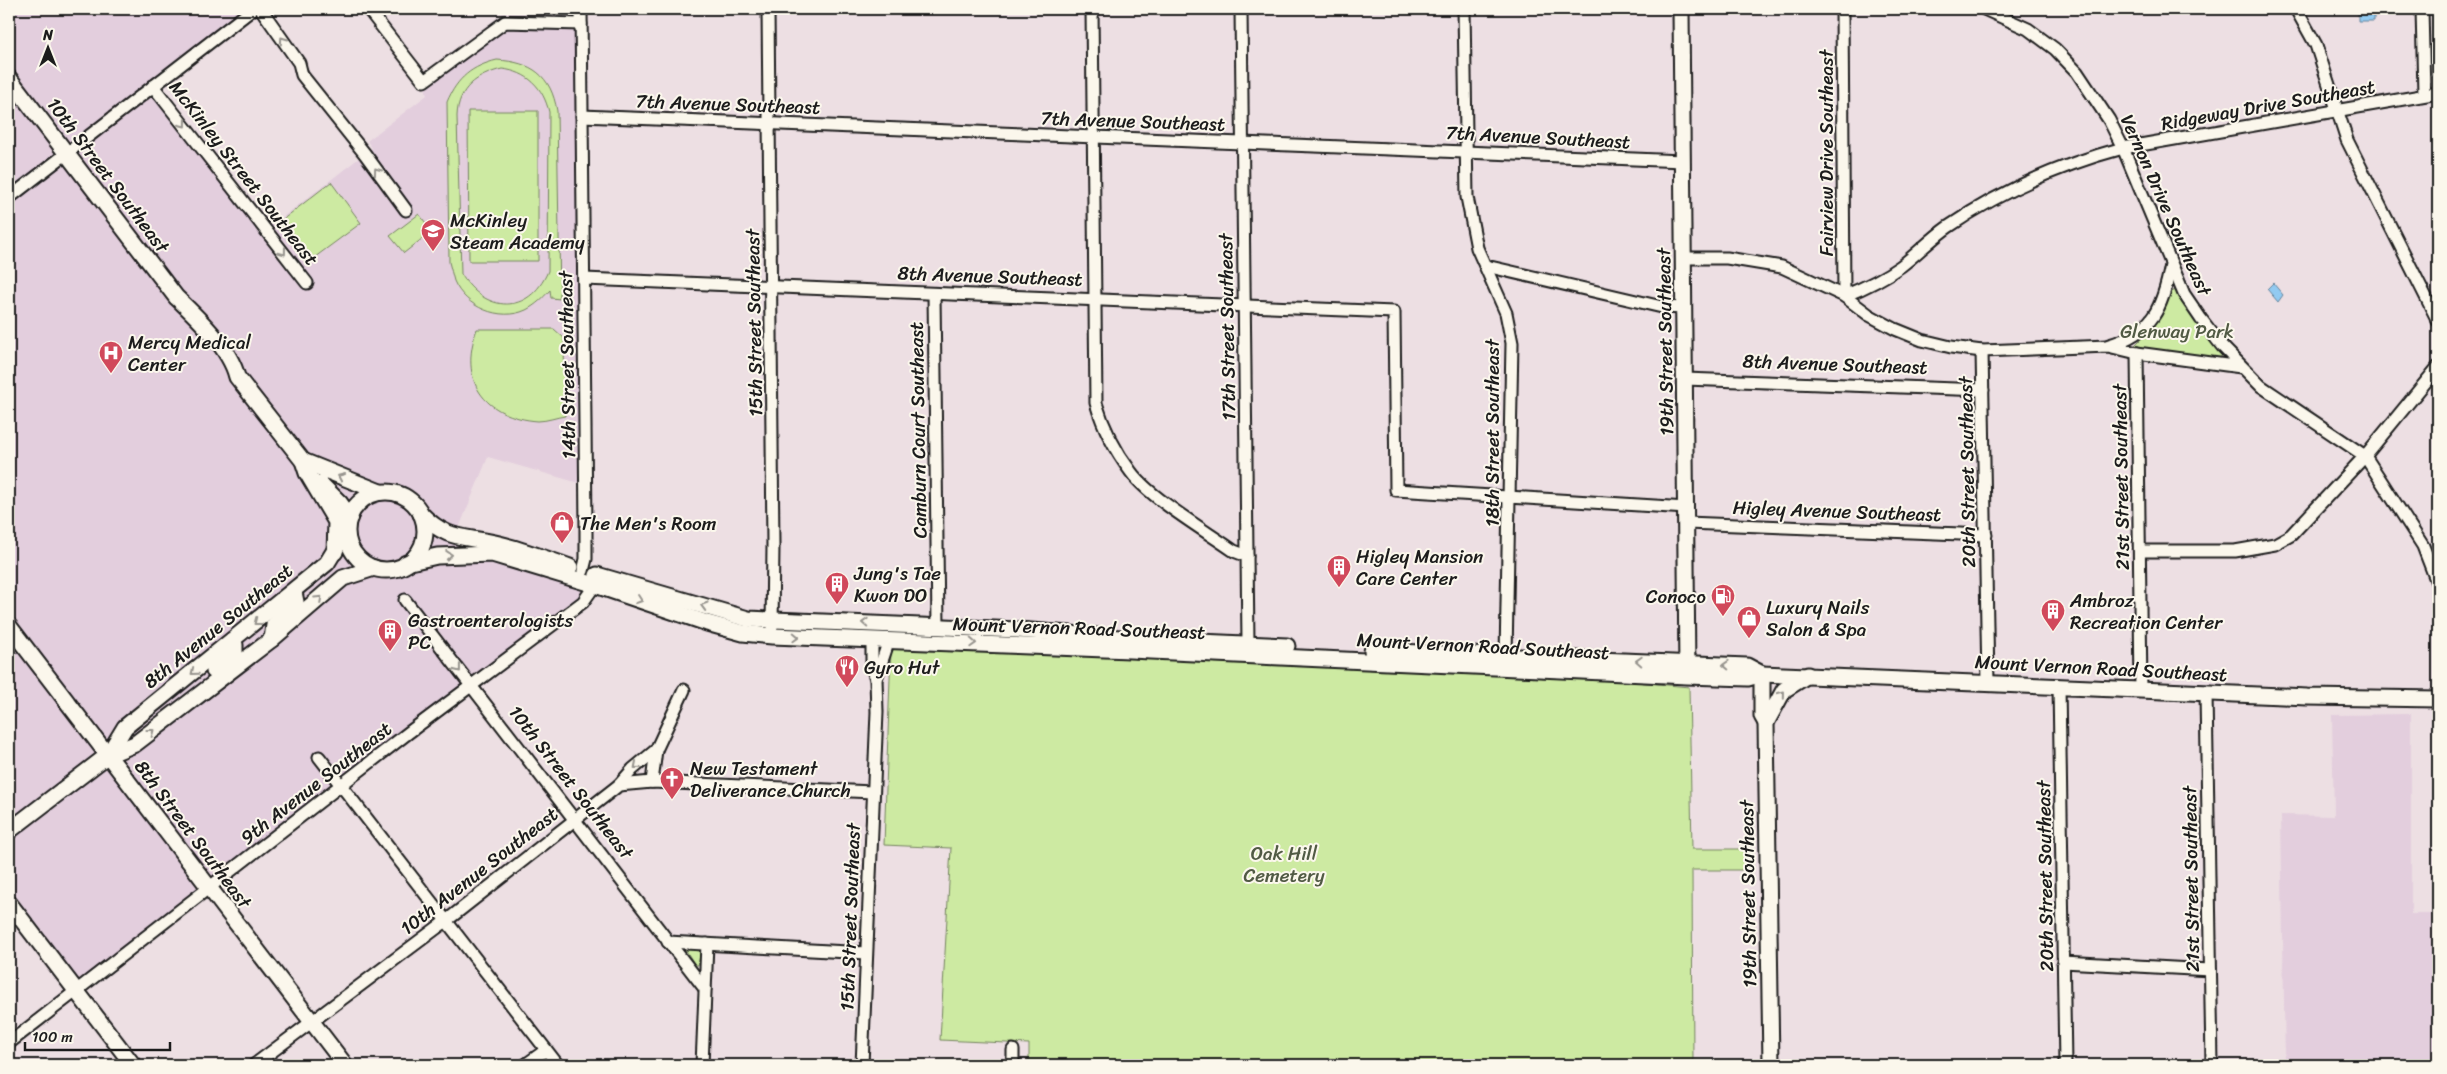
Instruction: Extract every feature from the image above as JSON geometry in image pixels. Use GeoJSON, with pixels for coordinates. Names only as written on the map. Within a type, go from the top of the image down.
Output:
{"type":"FeatureCollection","features":[{"type":"Feature","properties":{"kind":"main road","name":"19th Street Southeast"},"geometry":{"type":"LineString","coordinates":[[1682,9],[1687,670]]}},
{"type":"Feature","properties":{"kind":"main road","name":"10th Street Southeast"},"geometry":{"type":"LineString","coordinates":[[9,78],[176,297],[198,318],[231,361],[237,377],[305,467],[336,522],[335,552]]}},
{"type":"Feature","properties":{"kind":"main road","name":"10th Street Southeast"},"geometry":{"type":"LineString","coordinates":[[305,467],[380,492]]}},
{"type":"Feature","properties":{"kind":"main road","name":"10th Street Southeast"},"geometry":{"type":"LineString","coordinates":[[305,467],[332,494],[348,520]]}},
{"type":"Feature","properties":{"kind":"main road"},"geometry":{"type":"LineString","coordinates":[[380,492],[393,492],[404,496],[414,504],[421,514],[424,537],[418,552],[406,563],[385,569],[374,568],[356,556],[350,546],[348,520],[359,502],[369,496],[380,492]]}},
{"type":"Feature","properties":{"kind":"main road","name":"Mount Vernon Road Southeast"},"geometry":{"type":"LineString","coordinates":[[421,514],[434,527],[446,534],[498,544],[748,619],[938,626],[1133,639],[1506,655],[1687,670]]}},
{"type":"Feature","properties":{"kind":"main road","name":"8th Avenue Southeast"},"geometry":{"type":"LineString","coordinates":[[108,755],[125,727],[294,592],[327,563],[335,552],[348,520]]}},
{"type":"Feature","properties":{"kind":"main road","name":"Mount Vernon Road Southeast"},"geometry":{"type":"LineString","coordinates":[[406,563],[437,556],[492,554],[595,585],[707,624],[743,633],[772,636],[1687,670],[1747,666],[1762,674],[1988,682],[2206,693],[2438,699]]}},
{"type":"Feature","properties":{"kind":"main road","name":"8th Avenue Southeast"},"geometry":{"type":"LineString","coordinates":[[9,832],[108,755],[135,744],[179,711],[272,639],[343,578],[374,568]]}},
{"type":"Feature","properties":{"kind":"main road"},"geometry":{"type":"LineString","coordinates":[[272,639],[274,625],[296,602],[294,592]]}},
{"type":"Feature","properties":{"kind":"main road","name":"8th Street Southeast"},"geometry":{"type":"LineString","coordinates":[[9,626],[345,1065]]}},
{"type":"Feature","properties":{"kind":"main road"},"geometry":{"type":"LineString","coordinates":[[872,640],[889,634],[942,636],[977,628]]}},
{"type":"Feature","properties":{"kind":"main road"},"geometry":{"type":"LineString","coordinates":[[179,711],[184,696],[232,656],[235,648],[232,641]]}},
{"type":"Feature","properties":{"kind":"main road","name":"19th Street Southeast"},"geometry":{"type":"LineString","coordinates":[[1762,674],[1762,716],[1766,722],[1771,1065]]}},
{"type":"Feature","properties":{"kind":"main road"},"geometry":{"type":"LineString","coordinates":[[1766,722],[1784,690],[1808,676]]}},
{"type":"Feature","properties":{"kind":"main road"},"geometry":{"type":"LineString","coordinates":[[9,903],[133,1065]]}},
{"type":"Feature","properties":{"kind":"street"},"geometry":{"type":"LineString","coordinates":[[9,198],[253,9]]}},
{"type":"Feature","properties":{"kind":"street"},"geometry":{"type":"LineString","coordinates":[[261,9],[299,63],[302,75],[365,154],[406,210]]}},
{"type":"Feature","properties":{"kind":"street"},"geometry":{"type":"LineString","coordinates":[[368,9],[424,81],[506,22],[581,24]]}},
{"type":"Feature","properties":{"kind":"street","name":"14th Street Southeast"},"geometry":{"type":"LineString","coordinates":[[581,9],[586,538],[586,559],[583,571]]}},
{"type":"Feature","properties":{"kind":"street","name":"15th Street Southeast"},"geometry":{"type":"LineString","coordinates":[[768,9],[773,546],[772,636]]}},
{"type":"Feature","properties":{"kind":"street"},"geometry":{"type":"LineString","coordinates":[[1092,9],[1096,403],[1101,420],[1116,448],[1131,472],[1148,490],[1234,551],[1247,556]]}},
{"type":"Feature","properties":{"kind":"street","name":"17th Street Southeast"},"geometry":{"type":"LineString","coordinates":[[1241,9],[1248,644]]}},
{"type":"Feature","properties":{"kind":"street","name":"18th Street Southeast"},"geometry":{"type":"LineString","coordinates":[[1464,9],[1467,197],[1477,248],[1506,313],[1512,343],[1506,655]]}},
{"type":"Feature","properties":{"kind":"street","name":"Fairview Drive Southeast"},"geometry":{"type":"LineString","coordinates":[[1842,9],[1844,296]]}},
{"type":"Feature","properties":{"kind":"street","name":"Vernon Drive Southeast"},"geometry":{"type":"LineString","coordinates":[[1984,9],[2028,29],[2055,48],[2077,72],[2093,95],[2124,148],[2184,294],[2201,319],[2241,367],[2261,386],[2365,456],[2423,546],[2438,585]]}},
{"type":"Feature","properties":{"kind":"street"},"geometry":{"type":"LineString","coordinates":[[2296,9],[2316,45],[2347,140],[2438,321]]}},
{"type":"Feature","properties":{"kind":"street"},"geometry":{"type":"LineString","coordinates":[[2422,9],[2424,94]]}},
{"type":"Feature","properties":{"kind":"street","name":"McKinley Street Southeast"},"geometry":{"type":"LineString","coordinates":[[153,86],[307,283]]}},
{"type":"Feature","properties":{"kind":"street","name":"Ridgeway Drive Southeast"},"geometry":{"type":"LineString","coordinates":[[1844,296],[1868,287],[1900,267],[1947,228],[2000,196],[2039,175],[2083,159],[2124,148],[2438,93]]}},
{"type":"Feature","properties":{"kind":"street","name":"7th Avenue Southeast"},"geometry":{"type":"LineString","coordinates":[[582,116],[1682,161]]}},
{"type":"Feature","properties":{"kind":"street"},"geometry":{"type":"LineString","coordinates":[[1684,258],[1727,258],[1764,262],[1782,267],[1844,296],[1868,315],[1922,340],[1982,351],[2108,346],[2128,340],[2145,328],[2166,290],[2171,265]]}},
{"type":"Feature","properties":{"kind":"street"},"geometry":{"type":"LineString","coordinates":[[1486,266],[1662,308],[1684,308]]}},
{"type":"Feature","properties":{"kind":"street","name":"8th Avenue Southeast"},"geometry":{"type":"LineString","coordinates":[[584,279],[1394,312],[1396,490]]}},
{"type":"Feature","properties":{"kind":"street","name":"Camburn Court Southeast"},"geometry":{"type":"LineString","coordinates":[[934,294],[938,626]]}},
{"type":"Feature","properties":{"kind":"street"},"geometry":{"type":"LineString","coordinates":[[2108,346],[2137,353],[2241,367]]}},
{"type":"Feature","properties":{"kind":"street","name":"20th Street Southeast"},"geometry":{"type":"LineString","coordinates":[[1982,351],[1988,682]]}},
{"type":"Feature","properties":{"kind":"street","name":"21st Street Southeast"},"geometry":{"type":"LineString","coordinates":[[2137,353],[2140,690]]}},
{"type":"Feature","properties":{"kind":"street"},"geometry":{"type":"LineString","coordinates":[[2140,551],[2234,551],[2275,544],[2292,535],[2365,456],[2438,367]]}},
{"type":"Feature","properties":{"kind":"street","name":"8th Avenue Southeast"},"geometry":{"type":"LineString","coordinates":[[1685,379],[1983,390]]}},
{"type":"Feature","properties":{"kind":"street","name":"Higley Avenue Southeast"},"geometry":{"type":"LineString","coordinates":[[1396,490],[1510,498],[1687,516],[1986,535]]}},
{"type":"Feature","properties":{"kind":"street","name":"9th Avenue Southeast"},"geometry":{"type":"LineString","coordinates":[[9,1043],[583,602],[595,585]]}},
{"type":"Feature","properties":{"kind":"street","name":"10th Street Southeast"},"geometry":{"type":"LineString","coordinates":[[405,600],[705,989]]}},
{"type":"Feature","properties":{"kind":"street","name":"15th Street Southeast"},"geometry":{"type":"LineString","coordinates":[[862,1065],[872,792],[877,712],[876,680],[872,667],[872,640]]}},
{"type":"Feature","properties":{"kind":"street","name":"15th Street Southeast"},"geometry":{"type":"LineString","coordinates":[[876,680],[890,641]]}},
{"type":"Feature","properties":{"kind":"street","name":"20th Street Southeast"},"geometry":{"type":"LineString","coordinates":[[2059,686],[2065,1065]]}},
{"type":"Feature","properties":{"kind":"street"},"geometry":{"type":"LineString","coordinates":[[652,782],[656,750],[684,690]]}},
{"type":"Feature","properties":{"kind":"street","name":"21st Street Southeast"},"geometry":{"type":"LineString","coordinates":[[2206,693],[2212,1065]]}},
{"type":"Feature","properties":{"kind":"street","name":"10th Avenue Southeast"},"geometry":{"type":"LineString","coordinates":[[254,1065],[446,921],[619,785],[633,769],[656,750]]}},
{"type":"Feature","properties":{"kind":"street"},"geometry":{"type":"LineString","coordinates":[[319,757],[558,1065]]}},
{"type":"Feature","properties":{"kind":"street"},"geometry":{"type":"LineString","coordinates":[[619,785],[652,782],[872,792]]}},
{"type":"Feature","properties":{"kind":"street"},"geometry":{"type":"LineString","coordinates":[[668,942],[866,953]]}},
{"type":"Feature","properties":{"kind":"street"},"geometry":{"type":"LineString","coordinates":[[702,1065],[707,944]]}},
{"type":"Feature","properties":{"kind":"street"},"geometry":{"type":"LineString","coordinates":[[2064,962],[2210,970]]}},
{"type":"Feature","properties":{"kind":"street"},"geometry":{"type":"LineString","coordinates":[[525,1065],[546,1050]]}},
{"type":"Feature","properties":{"kind":"street"},"geometry":{"type":"LineString","coordinates":[[1013,1050],[1013,1065]]}},
{"type":"Feature","properties":{"kind":"shaded area"},"geometry":{"type":"Polygon","coordinates":[[[9,9],[253,9],[153,86],[266,230],[372,148],[367,141],[427,95],[424,81],[505,22],[581,24],[586,485],[488,457],[459,528],[409,516],[593,577],[590,592],[77,991],[9,903],[9,9]]]}},
{"type":"Feature","properties":{"kind":"shaded area"},"geometry":{"type":"Polygon","coordinates":[[[2411,714],[2411,914],[2438,914],[2438,1065],[2285,1065],[2281,815],[2334,816],[2332,715],[2411,714]]]}},
{"type":"Feature","properties":{"kind":"green space"},"geometry":{"type":"Polygon","coordinates":[[[497,60],[509,61],[530,68],[538,73],[550,88],[557,111],[560,299],[551,298],[550,290],[542,299],[526,310],[505,314],[484,310],[466,298],[454,281],[449,262],[447,102],[456,86],[466,74],[497,60]],[[502,69],[485,75],[470,84],[461,98],[457,116],[461,274],[471,287],[482,296],[494,302],[506,304],[518,302],[530,296],[540,286],[548,271],[549,112],[543,95],[533,82],[519,73],[502,69]]]}},
{"type":"Feature","properties":{"kind":"green space"},"geometry":{"type":"Polygon","coordinates":[[[468,111],[538,111],[538,261],[469,261],[468,111]]]}},
{"type":"Feature","properties":{"kind":"green space"},"geometry":{"type":"Polygon","coordinates":[[[331,182],[361,223],[307,263],[277,224],[331,182]]]}},
{"type":"Feature","properties":{"kind":"green space"},"geometry":{"type":"Polygon","coordinates":[[[419,214],[432,231],[404,253],[390,236],[419,214]]]}},
{"type":"Feature","properties":{"kind":"green space","name":"Glenway Park"},"geometry":{"type":"Polygon","coordinates":[[[2176,290],[2221,352],[2220,358],[2147,349],[2135,345],[2154,326],[2171,292],[2176,290]]]}},
{"type":"Feature","properties":{"kind":"green space"},"geometry":{"type":"Polygon","coordinates":[[[477,329],[554,329],[564,338],[565,416],[538,421],[519,418],[503,412],[490,404],[480,393],[474,380],[471,365],[472,348],[477,329]]]}},
{"type":"Feature","properties":{"kind":"green space","name":"Oak Hill Cemetery"},"geometry":{"type":"Polygon","coordinates":[[[896,647],[1560,675],[1689,687],[1692,849],[1752,849],[1752,870],[1692,870],[1693,1065],[1029,1065],[1029,1044],[940,1040],[951,848],[884,845],[891,650],[896,647]]]}},
{"type":"Feature","properties":{"kind":"green space"},"geometry":{"type":"Polygon","coordinates":[[[685,949],[701,950],[698,965],[695,965],[685,949]]]}},
{"type":"Feature","properties":{"kind":"water"},"geometry":{"type":"Polygon","coordinates":[[[2358,12],[2374,13],[2374,21],[2358,21],[2358,12]]]}},
{"type":"Feature","properties":{"kind":"water"},"geometry":{"type":"Polygon","coordinates":[[[2273,283],[2283,295],[2278,302],[2267,289],[2273,283]]]}},
{"type":"Feature","properties":{"kind":"place","name":"McKinley Steam Academy"},"geometry":{"type":"Point","coordinates":[433,252]}},
{"type":"Feature","properties":{"kind":"place","name":"Mercy Medical Center"},"geometry":{"type":"Point","coordinates":[111,374]}},
{"type":"Feature","properties":{"kind":"place","name":"The Men's Room"},"geometry":{"type":"Point","coordinates":[562,544]}},
{"type":"Feature","properties":{"kind":"place","name":"Higley Mansion Care Center"},"geometry":{"type":"Point","coordinates":[1339,588]}},
{"type":"Feature","properties":{"kind":"place","name":"Jung's Tae Kwon DO"},"geometry":{"type":"Point","coordinates":[837,605]}},
{"type":"Feature","properties":{"kind":"place","name":"Conoco"},"geometry":{"type":"Point","coordinates":[1723,617]}},
{"type":"Feature","properties":{"kind":"place","name":"Ambroz Recreation Center"},"geometry":{"type":"Point","coordinates":[2053,632]}},
{"type":"Feature","properties":{"kind":"place","name":"Luxury Nails Salon & Spa"},"geometry":{"type":"Point","coordinates":[1749,639]}},
{"type":"Feature","properties":{"kind":"place","name":"Gastroenterologists PC"},"geometry":{"type":"Point","coordinates":[390,652]}},
{"type":"Feature","properties":{"kind":"place","name":"Gyro Hut"},"geometry":{"type":"Point","coordinates":[847,688]}},
{"type":"Feature","properties":{"kind":"place","name":"New Testament Deliverance Church"},"geometry":{"type":"Point","coordinates":[672,800]}}]}
